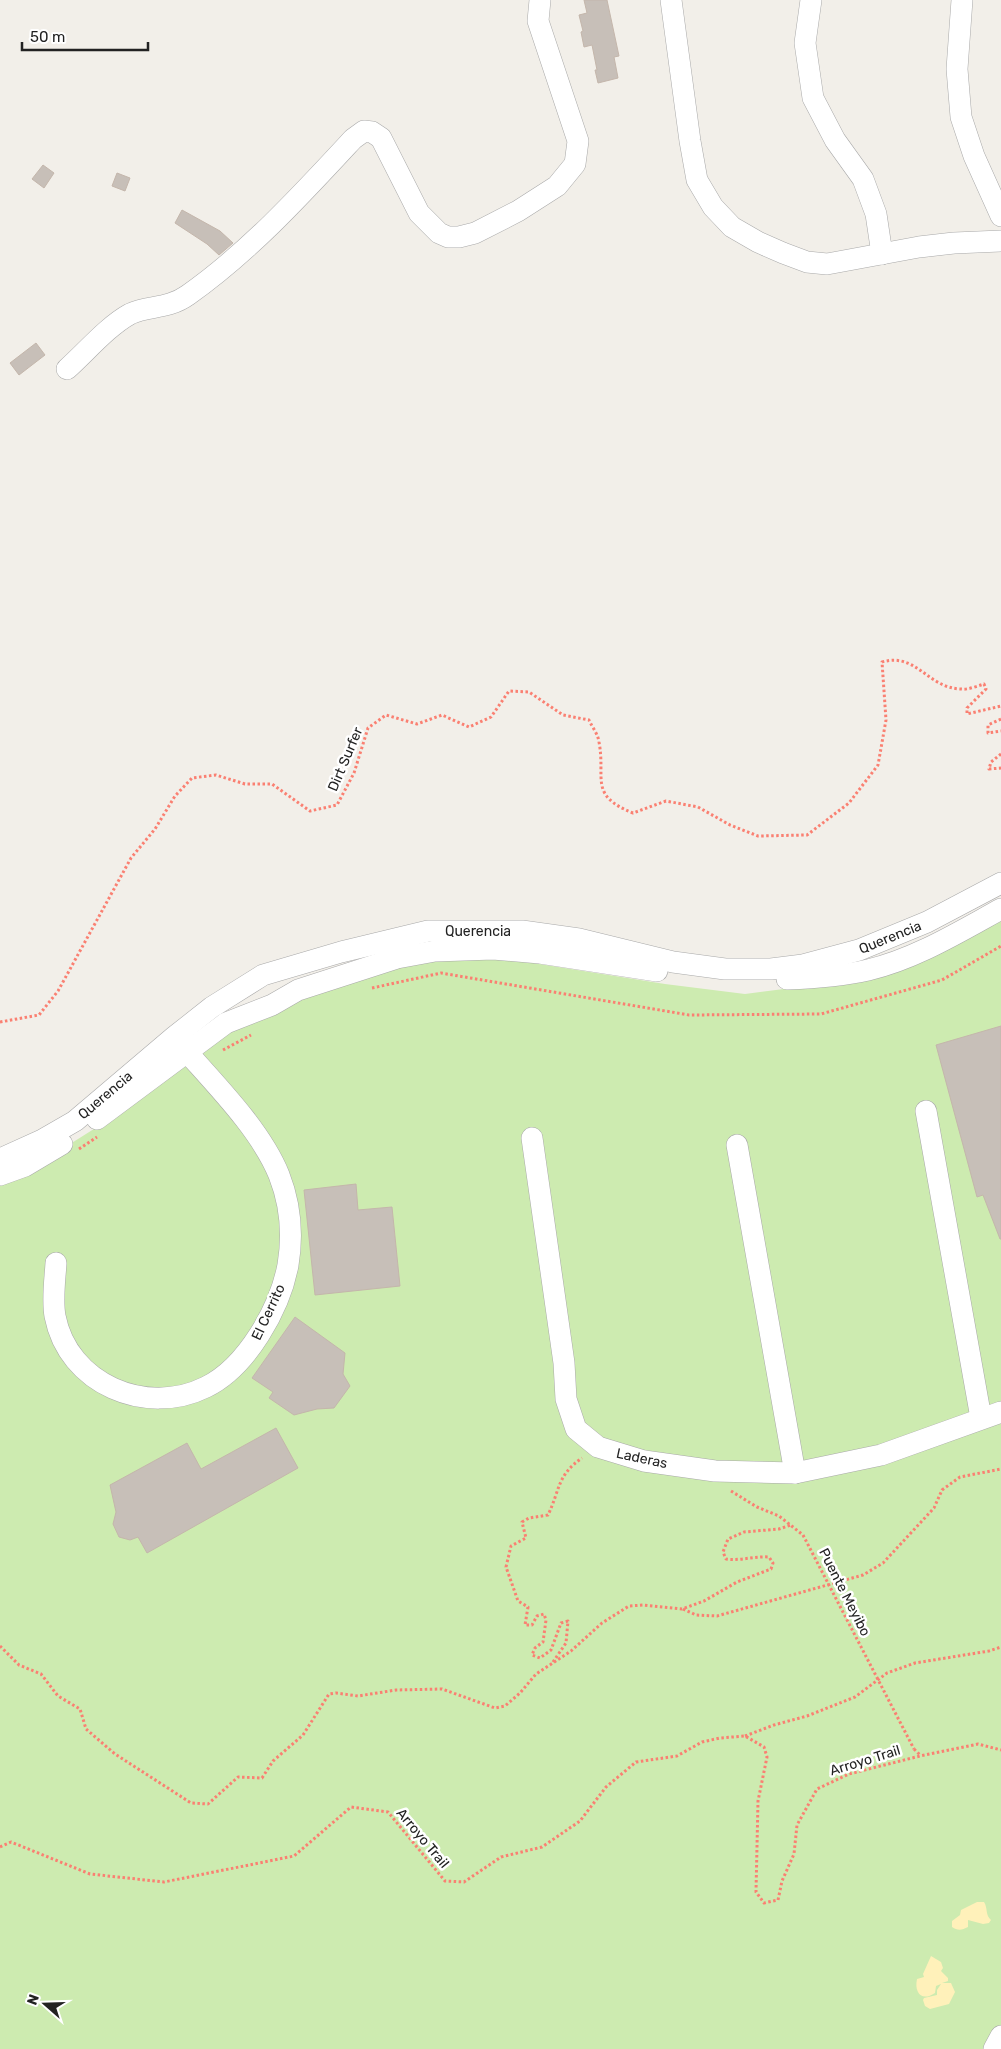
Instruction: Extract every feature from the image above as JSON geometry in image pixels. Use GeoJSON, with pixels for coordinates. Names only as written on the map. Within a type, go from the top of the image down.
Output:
{"type":"FeatureCollection","features":[{"type":"Feature","properties":{"kind":"street"},"geometry":{"type":"LineString","coordinates":[[67,369],[119,322],[131,314],[171,304],[202,284],[279,217],[353,139],[364,131],[372,132],[381,138],[419,213],[438,233],[448,237],[459,237],[474,233],[518,211],[557,186],[575,164],[578,141],[538,22],[540,0]]}},
{"type":"Feature","properties":{"kind":"street"},"geometry":{"type":"LineString","coordinates":[[671,0],[697,180],[713,208],[732,227],[758,242],[807,262],[827,264],[954,243],[1001,241]]}},
{"type":"Feature","properties":{"kind":"street"},"geometry":{"type":"LineString","coordinates":[[811,0],[805,43],[813,98],[835,140],[863,179],[876,214],[882,254]]}},
{"type":"Feature","properties":{"kind":"street"},"geometry":{"type":"LineString","coordinates":[[962,0],[957,69],[961,117],[974,156],[1001,216]]}},
{"type":"Feature","properties":{"kind":"street","name":"Querencia"},"geometry":{"type":"LineString","coordinates":[[0,1159],[42,1140],[75,1121],[212,1007],[263,975],[341,952],[428,931],[522,931],[579,939],[673,962],[725,969],[747,976],[803,965],[859,950],[927,922],[1001,883]]}},
{"type":"Feature","properties":{"kind":"street","name":"Querencia"},"geometry":{"type":"LineString","coordinates":[[0,1175],[25,1166],[54,1149],[226,1023],[272,1006],[298,990],[397,958],[435,951],[493,948],[697,977],[819,977],[868,970],[914,954],[1001,909]]}},
{"type":"Feature","properties":{"kind":"street","name":"El Cerrito"},"geometry":{"type":"LineString","coordinates":[[56,1263],[55,1316],[63,1341],[78,1363],[93,1378],[110,1388],[149,1399],[169,1399],[206,1388],[222,1377],[253,1345],[278,1298],[288,1266],[290,1242],[290,1218],[279,1176],[269,1155],[253,1130],[174,1037]]}},
{"type":"Feature","properties":{"kind":"street"},"geometry":{"type":"LineString","coordinates":[[926,1111],[991,1415]]}},
{"type":"Feature","properties":{"kind":"street","name":"Laderas"},"geometry":{"type":"LineString","coordinates":[[532,1138],[564,1363],[566,1399],[576,1429],[598,1447],[644,1461],[715,1471],[795,1473],[881,1455],[991,1415]]}},
{"type":"Feature","properties":{"kind":"street"},"geometry":{"type":"LineString","coordinates":[[737,1145],[795,1473]]}},
{"type":"Feature","properties":{"kind":"street"},"geometry":{"type":"LineString","coordinates":[[994,2049],[1001,2036]]}},
{"type":"Feature","properties":{"kind":"path","name":"Dirt Surfer"},"geometry":{"type":"LineString","coordinates":[[0,1022],[39,1015],[58,991],[130,858],[155,829],[175,796],[192,778],[216,775],[245,784],[272,784],[310,810],[337,805],[354,773],[368,728],[386,715],[417,724],[442,715],[469,727],[490,717],[509,691],[529,692],[563,715],[589,720],[599,740],[602,792],[615,806],[633,813],[666,800],[698,807],[730,826],[758,836],[807,835],[849,803],[878,765],[886,720],[882,662],[893,658],[908,662],[942,685],[962,690],[984,684],[986,689],[967,708],[967,714],[1001,706]]}},
{"type":"Feature","properties":{"kind":"path"},"geometry":{"type":"LineString","coordinates":[[1001,719],[988,725],[988,733],[1001,731]]}},
{"type":"Feature","properties":{"kind":"path"},"geometry":{"type":"LineString","coordinates":[[1001,754],[991,762],[989,769],[1001,768]]}},
{"type":"Feature","properties":{"kind":"path"},"geometry":{"type":"LineString","coordinates":[[363,990],[441,973],[688,1015],[822,1014],[942,980],[1001,946]]}},
{"type":"Feature","properties":{"kind":"path"},"geometry":{"type":"LineString","coordinates":[[222,1050],[256,1032]]}},
{"type":"Feature","properties":{"kind":"path"},"geometry":{"type":"LineString","coordinates":[[72,1153],[103,1132]]}},
{"type":"Feature","properties":{"kind":"path"},"geometry":{"type":"LineString","coordinates":[[551,1664],[566,1643],[568,1621],[560,1623],[551,1650],[540,1658],[532,1655],[534,1648],[543,1642],[546,1620],[544,1614],[538,1616],[532,1625],[525,1625],[528,1607],[518,1601],[506,1567],[511,1546],[526,1538],[522,1522],[529,1518],[548,1515],[560,1482],[570,1466],[598,1447]]}},
{"type":"Feature","properties":{"kind":"path"},"geometry":{"type":"LineString","coordinates":[[682,1608],[696,1615],[717,1616],[863,1575],[883,1563],[934,1508],[942,1490],[960,1477],[1001,1469]]}},
{"type":"Feature","properties":{"kind":"path","name":"Puente Meyibo"},"geometry":{"type":"LineString","coordinates":[[715,1471],[726,1488],[756,1507],[779,1516],[803,1535],[914,1749],[920,1756]]}},
{"type":"Feature","properties":{"kind":"path"},"geometry":{"type":"LineString","coordinates":[[0,1646],[19,1665],[41,1674],[58,1696],[80,1709],[86,1729],[115,1754],[191,1803],[208,1804],[238,1777],[262,1778],[274,1761],[303,1734],[329,1694],[358,1696],[396,1690],[442,1689],[496,1708],[505,1706],[520,1693],[536,1674],[571,1651],[602,1623],[629,1606],[643,1605],[682,1608],[704,1601],[737,1582],[758,1576],[771,1569],[773,1563],[769,1557],[756,1556],[737,1560],[726,1559],[723,1552],[728,1539],[744,1532],[778,1529],[791,1525]]}},
{"type":"Feature","properties":{"kind":"path"},"geometry":{"type":"LineString","coordinates":[[745,1736],[774,1725],[808,1716],[854,1697],[887,1673],[915,1663],[989,1651],[1001,1647]]}},
{"type":"Feature","properties":{"kind":"path","name":"Arroyo Trail"},"geometry":{"type":"LineString","coordinates":[[0,1847],[11,1842],[90,1874],[164,1882],[294,1856],[351,1807],[388,1812],[445,1881],[464,1882],[501,1857],[542,1847],[580,1821],[606,1787],[636,1762],[677,1756],[702,1742],[745,1736],[764,1747],[767,1757],[758,1800],[756,1892],[764,1903],[778,1900],[782,1881],[794,1854],[797,1826],[817,1789],[849,1774],[920,1756]]}},
{"type":"Feature","properties":{"kind":"path"},"geometry":{"type":"LineString","coordinates":[[920,1756],[978,1744],[1001,1750]]}},
{"type":"Feature","properties":{"kind":"green space"},"geometry":{"type":"Polygon","coordinates":[[[1001,915],[1001,2049],[0,2049],[0,1181],[32,1168],[105,1122],[223,1035],[286,1006],[343,983],[430,959],[508,959],[665,984],[745,994],[863,979],[1001,915]]]}},
{"type":"Feature","properties":{"kind":"sand"},"geometry":{"type":"Polygon","coordinates":[[[977,1902],[984,1902],[991,1920],[989,1923],[983,1924],[968,1920],[968,1927],[966,1928],[958,1930],[952,1927],[952,1921],[960,1915],[961,1910],[977,1902]]]}},
{"type":"Feature","properties":{"kind":"sand"},"geometry":{"type":"Polygon","coordinates":[[[931,1956],[941,1962],[943,1968],[941,1971],[948,1978],[948,1981],[942,1983],[951,1983],[955,1992],[949,2004],[930,2009],[925,2006],[923,2000],[924,1998],[937,1995],[937,1990],[941,1984],[936,1986],[935,1993],[926,1997],[920,1995],[916,1984],[917,1979],[924,1977],[923,1974],[931,1956]]]}},
{"type":"Feature","properties":{"kind":"building"},"geometry":{"type":"Polygon","coordinates":[[[584,0],[607,0],[619,56],[614,57],[618,78],[598,83],[592,45],[584,47],[581,32],[583,31],[579,15],[587,13],[584,0]]]}},
{"type":"Feature","properties":{"kind":"building"},"geometry":{"type":"Polygon","coordinates":[[[43,165],[54,173],[44,188],[32,179],[43,165]]]}},
{"type":"Feature","properties":{"kind":"building"},"geometry":{"type":"Polygon","coordinates":[[[117,173],[130,178],[125,191],[112,186],[117,173]]]}},
{"type":"Feature","properties":{"kind":"building"},"geometry":{"type":"Polygon","coordinates":[[[182,210],[220,231],[233,243],[219,255],[207,244],[175,223],[182,210]]]}},
{"type":"Feature","properties":{"kind":"building"},"geometry":{"type":"Polygon","coordinates":[[[36,343],[45,355],[19,375],[10,363],[36,343]]]}},
{"type":"Feature","properties":{"kind":"building"},"geometry":{"type":"Polygon","coordinates":[[[1001,1026],[1000,1239],[983,1195],[977,1197],[936,1045],[1001,1026]]]}},
{"type":"Feature","properties":{"kind":"building"},"geometry":{"type":"Polygon","coordinates":[[[356,1184],[358,1210],[392,1207],[400,1286],[315,1295],[304,1190],[356,1184]]]}},
{"type":"Feature","properties":{"kind":"building"},"geometry":{"type":"Polygon","coordinates":[[[295,1317],[345,1353],[343,1374],[350,1386],[334,1408],[317,1409],[294,1415],[269,1398],[273,1392],[252,1378],[295,1317]]]}},
{"type":"Feature","properties":{"kind":"building"},"geometry":{"type":"Polygon","coordinates":[[[276,1428],[298,1468],[147,1553],[138,1537],[130,1540],[119,1537],[113,1524],[116,1512],[110,1485],[187,1443],[201,1469],[276,1428]]]}}]}
